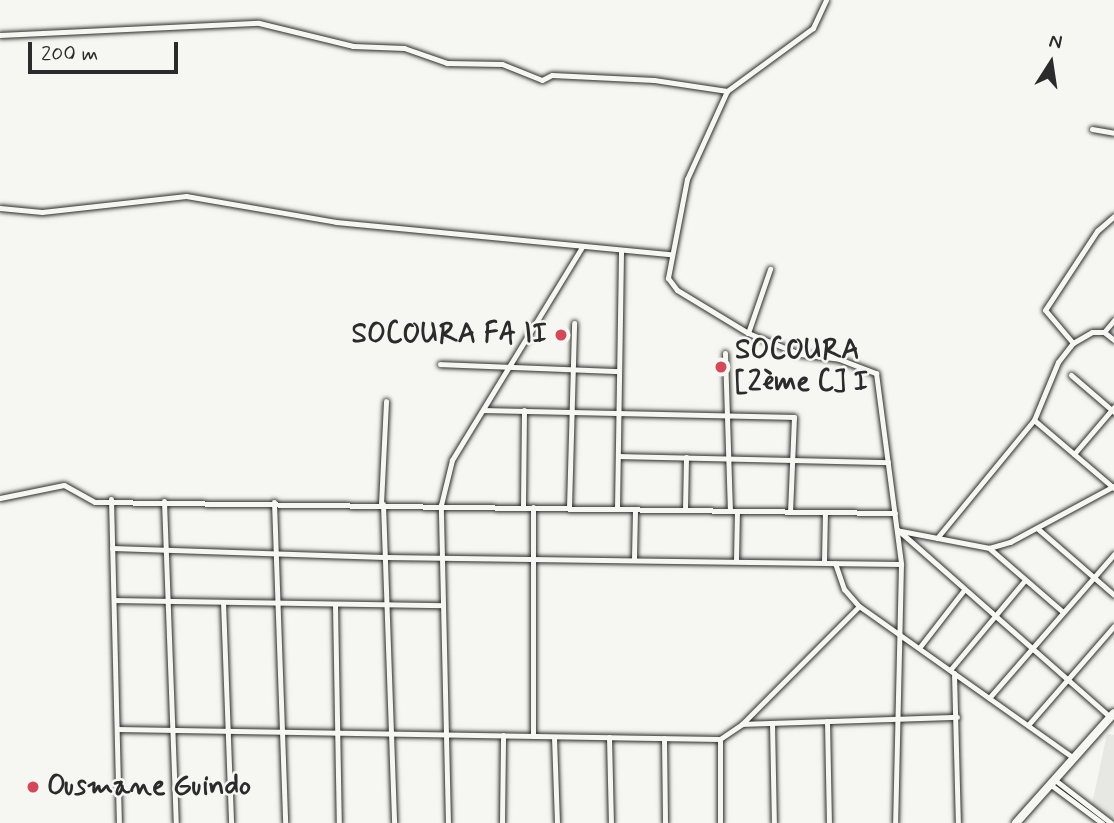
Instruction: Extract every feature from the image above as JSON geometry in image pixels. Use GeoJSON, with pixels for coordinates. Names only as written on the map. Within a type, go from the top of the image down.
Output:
{"type":"FeatureCollection","features":[{"type":"Feature","properties":{"kind":"main road"},"geometry":{"type":"LineString","coordinates":[[1016,823],[1112,715]]}},
{"type":"Feature","properties":{"kind":"street"},"geometry":{"type":"LineString","coordinates":[[826,0],[813,28],[727,91],[689,173],[670,254],[670,284],[748,333],[800,354],[873,370],[901,564],[897,633],[895,823]]}},
{"type":"Feature","properties":{"kind":"street"},"geometry":{"type":"LineString","coordinates":[[0,35],[259,23],[354,46],[404,48],[447,63],[502,64],[542,80],[552,75],[654,80],[727,91]]}},
{"type":"Feature","properties":{"kind":"street"},"geometry":{"type":"LineString","coordinates":[[1092,129],[1114,134]]}},
{"type":"Feature","properties":{"kind":"street"},"geometry":{"type":"LineString","coordinates":[[0,208],[42,212],[186,196],[337,222],[670,254]]}},
{"type":"Feature","properties":{"kind":"street"},"geometry":{"type":"LineString","coordinates":[[1073,342],[1045,310],[1097,230],[1114,216]]}},
{"type":"Feature","properties":{"kind":"street"},"geometry":{"type":"LineString","coordinates":[[448,823],[441,505],[452,460],[582,247]]}},
{"type":"Feature","properties":{"kind":"street"},"geometry":{"type":"LineString","coordinates":[[617,508],[620,456],[618,371],[621,251]]}},
{"type":"Feature","properties":{"kind":"street"},"geometry":{"type":"LineString","coordinates":[[748,333],[769,269]]}},
{"type":"Feature","properties":{"kind":"street"},"geometry":{"type":"LineString","coordinates":[[1104,332],[1114,320]]}},
{"type":"Feature","properties":{"kind":"street"},"geometry":{"type":"LineString","coordinates":[[569,508],[575,323]]}},
{"type":"Feature","properties":{"kind":"street"},"geometry":{"type":"LineString","coordinates":[[937,538],[1034,420],[1058,362],[1073,342],[1092,332],[1104,332],[1114,340]]}},
{"type":"Feature","properties":{"kind":"street"},"geometry":{"type":"LineString","coordinates":[[725,353],[736,561]]}},
{"type":"Feature","properties":{"kind":"street"},"geometry":{"type":"LineString","coordinates":[[440,364],[618,371]]}},
{"type":"Feature","properties":{"kind":"street"},"geometry":{"type":"LineString","coordinates":[[1071,375],[1113,410],[1074,454]]}},
{"type":"Feature","properties":{"kind":"street"},"geometry":{"type":"LineString","coordinates":[[386,401],[382,504],[394,823]]}},
{"type":"Feature","properties":{"kind":"street"},"geometry":{"type":"LineString","coordinates":[[484,410],[794,417],[790,512]]}},
{"type":"Feature","properties":{"kind":"street"},"geometry":{"type":"LineString","coordinates":[[523,506],[524,410]]}},
{"type":"Feature","properties":{"kind":"street"},"geometry":{"type":"LineString","coordinates":[[989,548],[1037,528],[1114,487],[1034,420]]}},
{"type":"Feature","properties":{"kind":"street"},"geometry":{"type":"LineString","coordinates":[[620,456],[888,462]]}},
{"type":"Feature","properties":{"kind":"street"},"geometry":{"type":"LineString","coordinates":[[685,510],[686,457]]}},
{"type":"Feature","properties":{"kind":"street"},"geometry":{"type":"LineString","coordinates":[[0,498],[64,485],[95,502],[111,499],[895,513]]}},
{"type":"Feature","properties":{"kind":"street"},"geometry":{"type":"LineString","coordinates":[[111,499],[119,823]]}},
{"type":"Feature","properties":{"kind":"street"},"geometry":{"type":"LineString","coordinates":[[164,501],[170,601],[176,823]]}},
{"type":"Feature","properties":{"kind":"street"},"geometry":{"type":"LineString","coordinates":[[274,502],[285,823]]}},
{"type":"Feature","properties":{"kind":"street"},"geometry":{"type":"LineString","coordinates":[[533,507],[533,736]]}},
{"type":"Feature","properties":{"kind":"street"},"geometry":{"type":"LineString","coordinates":[[634,558],[635,509]]}},
{"type":"Feature","properties":{"kind":"street"},"geometry":{"type":"LineString","coordinates":[[824,562],[825,512]]}},
{"type":"Feature","properties":{"kind":"street"},"geometry":{"type":"LineString","coordinates":[[1037,528],[1114,595]]}},
{"type":"Feature","properties":{"kind":"street"},"geometry":{"type":"LineString","coordinates":[[898,530],[989,548],[1063,612]]}},
{"type":"Feature","properties":{"kind":"street"},"geometry":{"type":"LineString","coordinates":[[898,530],[1067,680],[1112,715]]}},
{"type":"Feature","properties":{"kind":"street"},"geometry":{"type":"LineString","coordinates":[[112,548],[384,557],[531,556],[901,564]]}},
{"type":"Feature","properties":{"kind":"street"},"geometry":{"type":"LineString","coordinates":[[989,698],[1114,554]]}},
{"type":"Feature","properties":{"kind":"street"},"geometry":{"type":"LineString","coordinates":[[835,563],[844,589],[859,606],[1074,758]]}},
{"type":"Feature","properties":{"kind":"street"},"geometry":{"type":"LineString","coordinates":[[958,823],[957,717],[952,672],[994,616],[1026,580]]}},
{"type":"Feature","properties":{"kind":"street"},"geometry":{"type":"LineString","coordinates":[[919,649],[964,590]]}},
{"type":"Feature","properties":{"kind":"street"},"geometry":{"type":"LineString","coordinates":[[114,600],[443,605]]}},
{"type":"Feature","properties":{"kind":"street"},"geometry":{"type":"LineString","coordinates":[[223,602],[231,823]]}},
{"type":"Feature","properties":{"kind":"street"},"geometry":{"type":"LineString","coordinates":[[335,604],[339,823]]}},
{"type":"Feature","properties":{"kind":"street"},"geometry":{"type":"LineString","coordinates":[[117,729],[720,740],[742,724],[859,606]]}},
{"type":"Feature","properties":{"kind":"street"},"geometry":{"type":"LineString","coordinates":[[1028,725],[1114,626]]}},
{"type":"Feature","properties":{"kind":"street"},"geometry":{"type":"LineString","coordinates":[[742,724],[957,717]]}},
{"type":"Feature","properties":{"kind":"street"},"geometry":{"type":"LineString","coordinates":[[827,721],[829,823]]}},
{"type":"Feature","properties":{"kind":"street"},"geometry":{"type":"LineString","coordinates":[[772,723],[775,823]]}},
{"type":"Feature","properties":{"kind":"street"},"geometry":{"type":"LineString","coordinates":[[502,823],[503,735]]}},
{"type":"Feature","properties":{"kind":"street"},"geometry":{"type":"LineString","coordinates":[[554,737],[557,823]]}},
{"type":"Feature","properties":{"kind":"street"},"geometry":{"type":"LineString","coordinates":[[609,737],[611,823]]}},
{"type":"Feature","properties":{"kind":"street"},"geometry":{"type":"LineString","coordinates":[[664,738],[665,823]]}},
{"type":"Feature","properties":{"kind":"street"},"geometry":{"type":"LineString","coordinates":[[720,740],[720,823]]}},
{"type":"Feature","properties":{"kind":"street"},"geometry":{"type":"LineString","coordinates":[[1053,782],[1102,823]]}},
{"type":"Feature","properties":{"kind":"street"},"geometry":{"type":"LineString","coordinates":[[1053,782],[1111,823]]}},
{"type":"Feature","properties":{"kind":"shaded area"},"geometry":{"type":"Polygon","coordinates":[[[1107,734],[1114,735],[1114,820],[1092,804],[1107,734]]]}},
{"type":"Feature","properties":{"kind":"place","name":"SOCOURA FA II"},"geometry":{"type":"Point","coordinates":[561,335]}},
{"type":"Feature","properties":{"kind":"place","name":"SOCOURA [2ème C] I"},"geometry":{"type":"Point","coordinates":[721,367]}},
{"type":"Feature","properties":{"kind":"place","name":"Ousmane Guindo"},"geometry":{"type":"Point","coordinates":[33,787]}}]}
